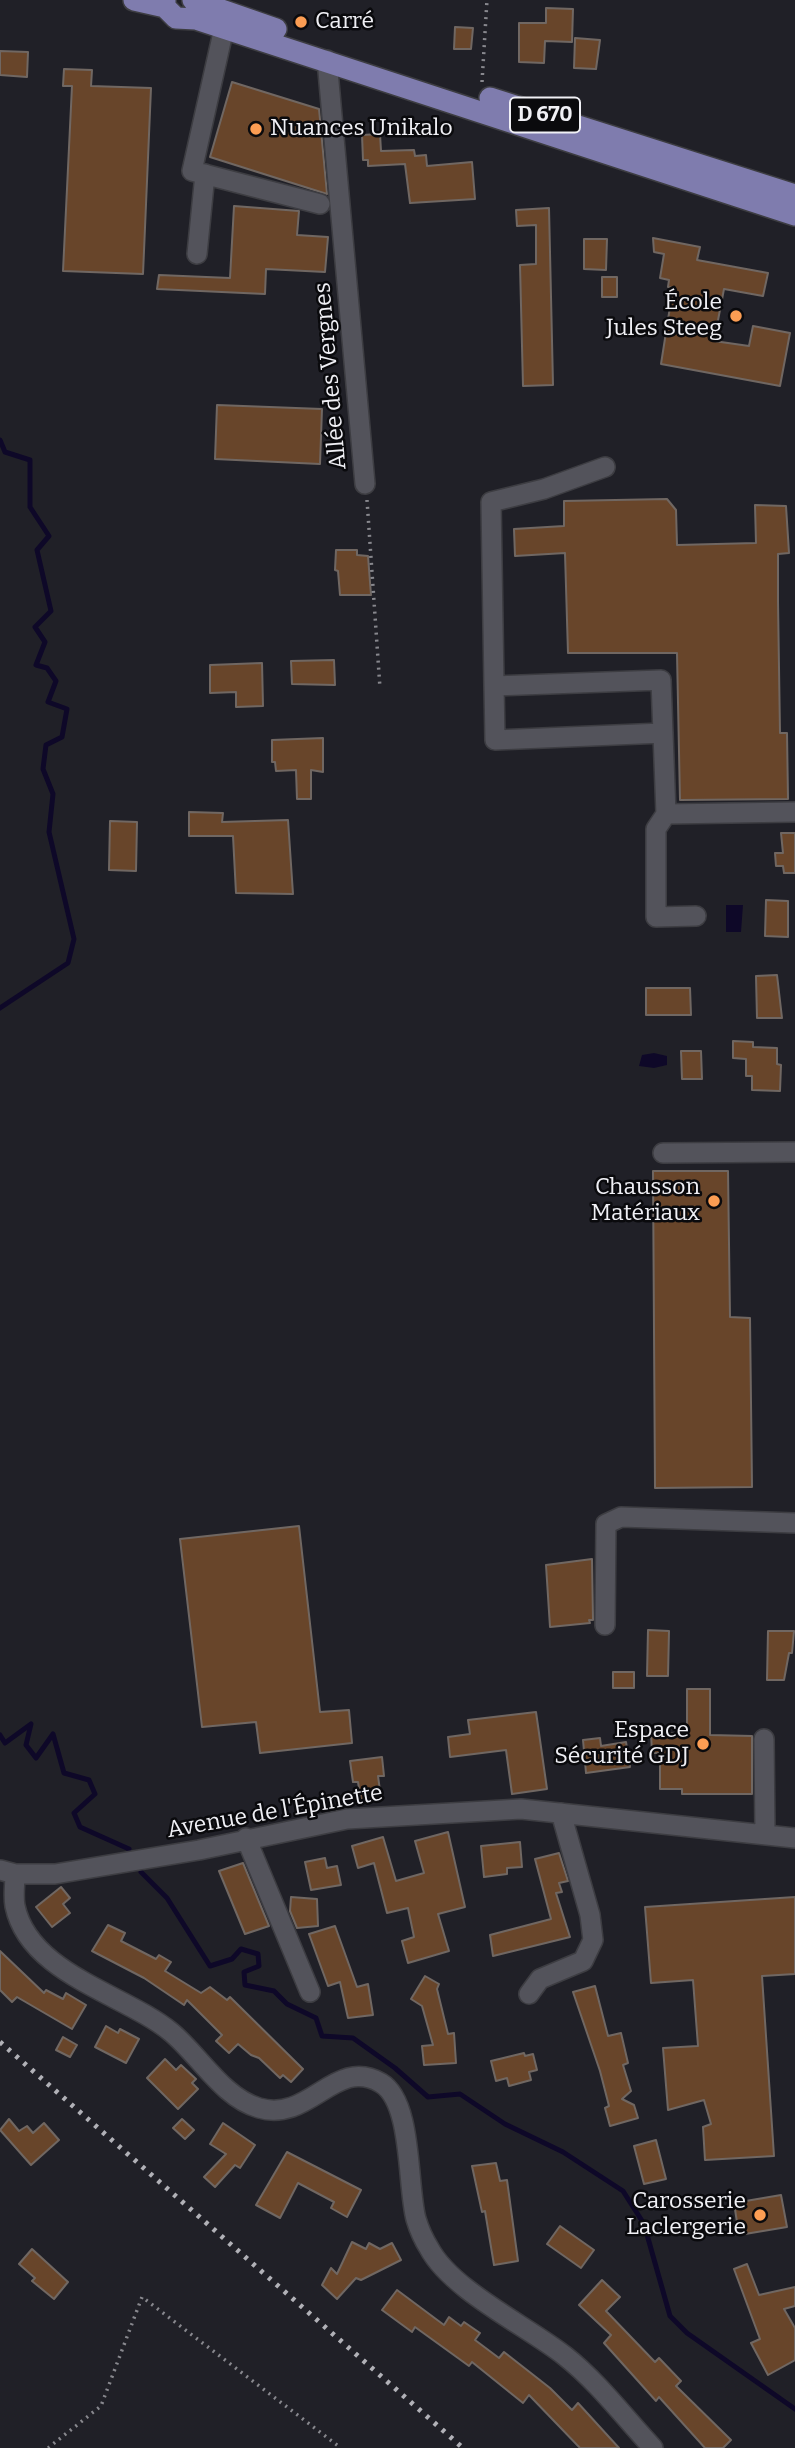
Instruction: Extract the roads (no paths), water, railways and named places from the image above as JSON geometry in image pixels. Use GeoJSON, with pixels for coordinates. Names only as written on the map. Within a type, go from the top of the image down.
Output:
{"type":"FeatureCollection","features":[{"type":"Feature","properties":{"kind":"main road","name":"D 670"},"geometry":{"type":"LineString","coordinates":[[134,0],[180,5],[481,94],[795,195]]}},
{"type":"Feature","properties":{"kind":"main road","name":"D 670"},"geometry":{"type":"LineString","coordinates":[[180,5],[224,27],[795,215]]}},
{"type":"Feature","properties":{"kind":"street"},"geometry":{"type":"LineString","coordinates":[[224,27],[192,171],[320,204]]}},
{"type":"Feature","properties":{"kind":"street","name":"Allée des Vergnes"},"geometry":{"type":"LineString","coordinates":[[327,60],[365,484]]}},
{"type":"Feature","properties":{"kind":"street"},"geometry":{"type":"LineString","coordinates":[[197,254],[205,174]]}},
{"type":"Feature","properties":{"kind":"street"},"geometry":{"type":"LineString","coordinates":[[605,467],[544,489],[491,502],[495,740],[663,733]]}},
{"type":"Feature","properties":{"kind":"street"},"geometry":{"type":"LineString","coordinates":[[494,686],[661,680],[666,814],[656,829],[656,917],[696,916]]}},
{"type":"Feature","properties":{"kind":"street"},"geometry":{"type":"LineString","coordinates":[[666,814],[795,811]]}},
{"type":"Feature","properties":{"kind":"street"},"geometry":{"type":"LineString","coordinates":[[663,1153],[795,1152]]}},
{"type":"Feature","properties":{"kind":"street"},"geometry":{"type":"LineString","coordinates":[[605,1625],[606,1524],[621,1517],[795,1523]]}},
{"type":"Feature","properties":{"kind":"street"},"geometry":{"type":"LineString","coordinates":[[764,1740],[765,1833]]}},
{"type":"Feature","properties":{"kind":"street","name":"Avenue de l'Épinette"},"geometry":{"type":"LineString","coordinates":[[8,1872],[55,1874],[347,1819],[381,1816],[521,1810],[795,1838]]}},
{"type":"Feature","properties":{"kind":"street"},"geometry":{"type":"LineString","coordinates":[[529,1994],[540,1979],[583,1961],[593,1940],[590,1915],[561,1814]]}},
{"type":"Feature","properties":{"kind":"street"},"geometry":{"type":"LineString","coordinates":[[246,1838],[310,1992]]}},
{"type":"Feature","properties":{"kind":"street"},"geometry":{"type":"LineString","coordinates":[[8,1872],[15,1905],[27,1934],[50,1959],[125,2006],[159,2022],[236,2096],[258,2108],[287,2109],[310,2101],[340,2079],[358,2076],[384,2084],[402,2120],[416,2220],[438,2263],[455,2279],[565,2356],[653,2448]]}},
{"type":"Feature","properties":{"kind":"waterway"},"geometry":{"type":"LineString","coordinates":[[0,440],[5,452],[30,460],[30,507],[49,536],[37,550],[51,611],[35,627],[45,642],[36,665],[47,668],[56,681],[48,702],[67,709],[62,737],[46,745],[43,769],[53,794],[49,832],[74,939],[68,963],[0,1008]]}},
{"type":"Feature","properties":{"kind":"waterway"},"geometry":{"type":"LineString","coordinates":[[0,1735],[5,1743],[31,1724],[26,1745],[36,1758],[53,1734],[64,1773],[89,1780],[95,1794],[74,1813],[80,1827],[129,1849]]}},
{"type":"Feature","properties":{"kind":"waterway"},"geometry":{"type":"LineString","coordinates":[[141,1872],[167,1898],[210,1966],[232,1959],[241,1949],[258,1954],[259,1966],[244,1972],[245,1985],[274,1991],[287,2004],[316,2018],[322,2036],[353,2038],[395,2068],[428,2097],[460,2094],[505,2124],[563,2152],[623,2191],[644,2224],[670,2316],[687,2333],[795,2409]]}},
{"type":"Feature","properties":{"kind":"railway"},"geometry":{"type":"LineString","coordinates":[[0,2042],[463,2448]]}},
{"type":"Feature","properties":{"kind":"place","name":"Carré"},"geometry":{"type":"Point","coordinates":[301,22]}},
{"type":"Feature","properties":{"kind":"place","name":"Nuances Unikalo"},"geometry":{"type":"Point","coordinates":[256,129]}},
{"type":"Feature","properties":{"kind":"place","name":"École Jules Steeg"},"geometry":{"type":"Point","coordinates":[736,316]}},
{"type":"Feature","properties":{"kind":"place","name":"Chausson Matériaux"},"geometry":{"type":"Point","coordinates":[714,1201]}},
{"type":"Feature","properties":{"kind":"place","name":"Espace Sécurité GDJ"},"geometry":{"type":"Point","coordinates":[703,1744]}},
{"type":"Feature","properties":{"kind":"place","name":"Carosserie Laclergerie"},"geometry":{"type":"Point","coordinates":[760,2215]}}]}
